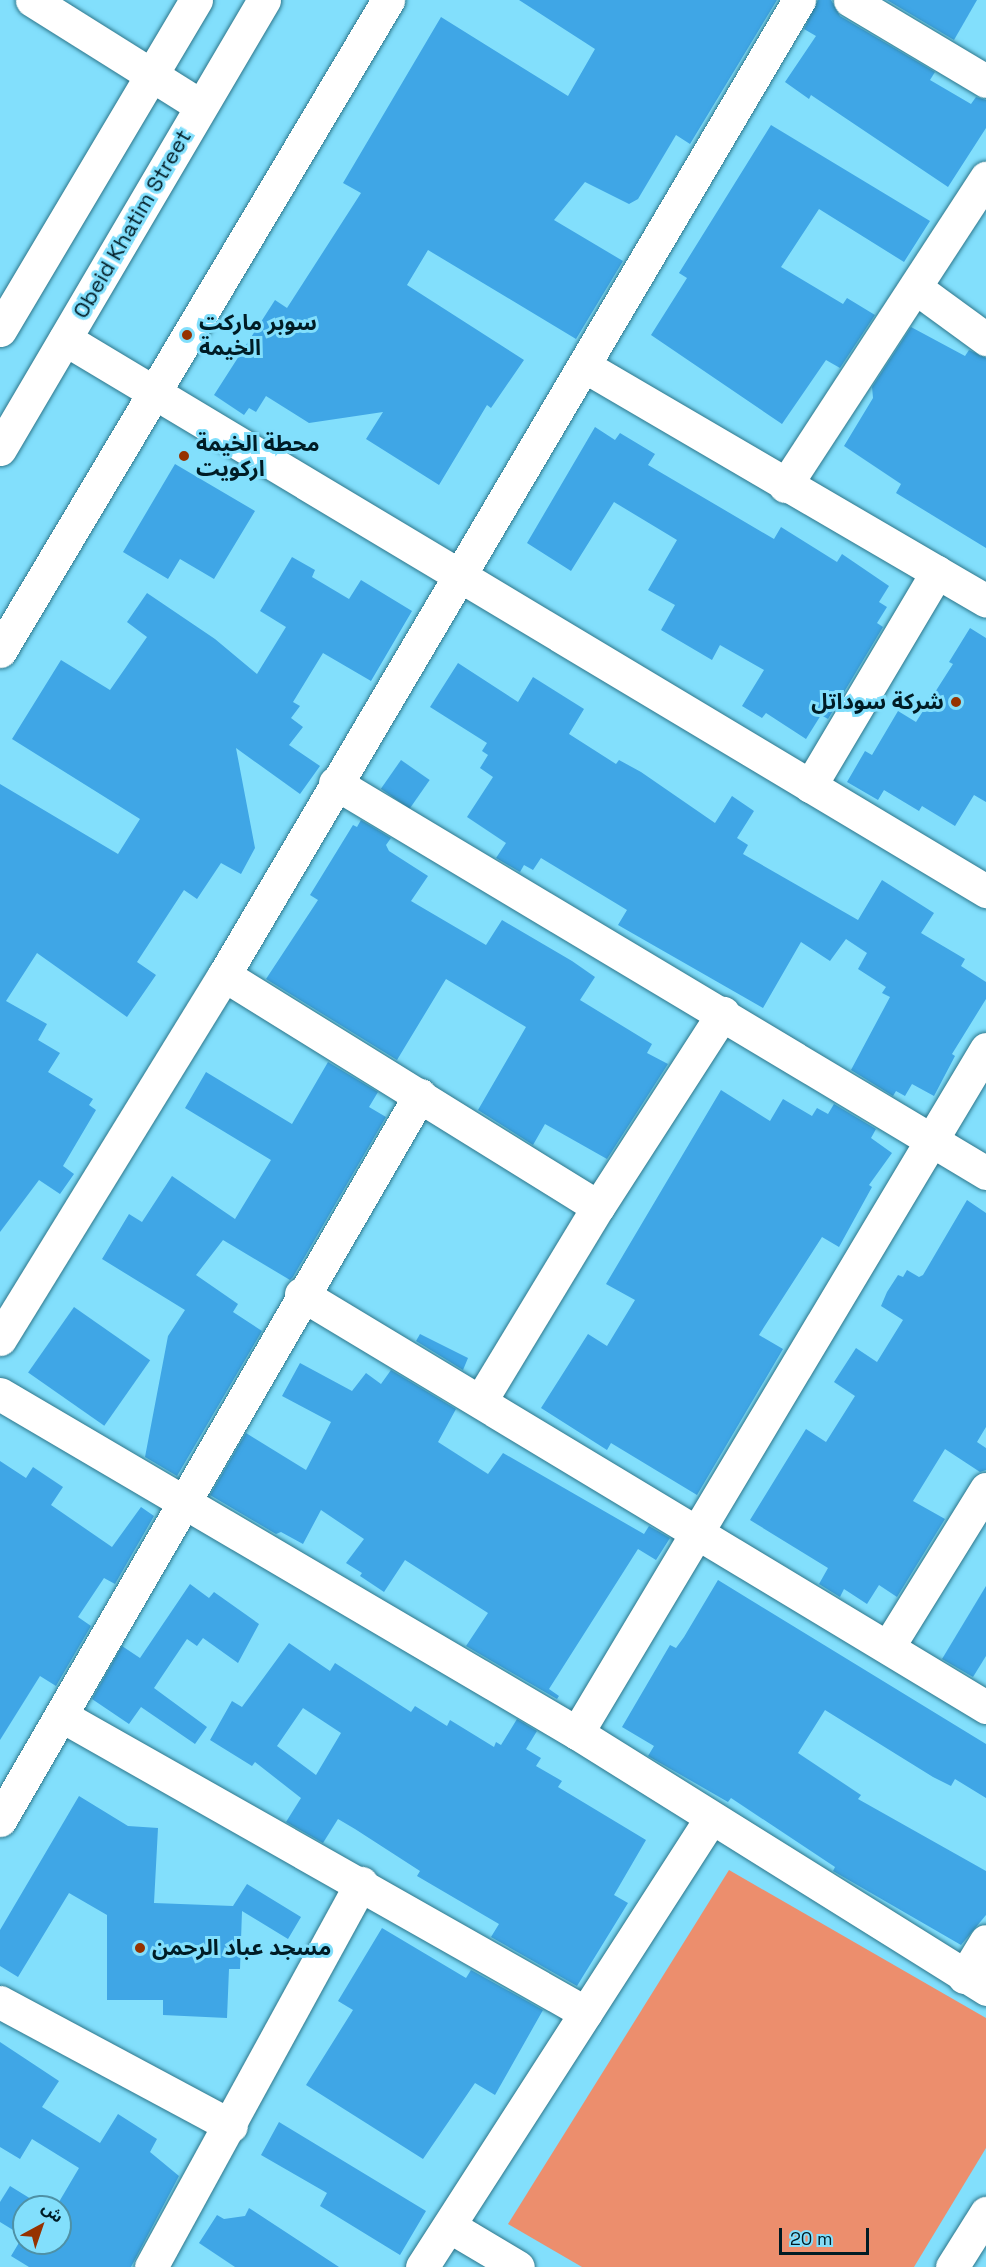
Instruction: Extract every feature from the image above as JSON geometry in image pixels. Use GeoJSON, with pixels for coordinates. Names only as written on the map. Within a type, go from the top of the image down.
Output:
{"type":"FeatureCollection","features":[{"type":"Feature","properties":{"kind":"street"},"geometry":{"type":"LineString","coordinates":[[32,0],[201,106]]}},
{"type":"Feature","properties":{"kind":"street"},"geometry":{"type":"LineString","coordinates":[[0,330],[196,0]]}},
{"type":"Feature","properties":{"kind":"street","name":"Obeid Khatim Street"},"geometry":{"type":"LineString","coordinates":[[0,449],[264,0]]}},
{"type":"Feature","properties":{"kind":"street"},"geometry":{"type":"LineString","coordinates":[[0,651],[151,392],[388,0]]}},
{"type":"Feature","properties":{"kind":"street"},"geometry":{"type":"LineString","coordinates":[[0,1338],[224,975],[459,573],[586,367],[799,0]]}},
{"type":"Feature","properties":{"kind":"street"},"geometry":{"type":"LineString","coordinates":[[850,0],[986,81]]}},
{"type":"Feature","properties":{"kind":"street"},"geometry":{"type":"LineString","coordinates":[[785,486],[986,178]]}},
{"type":"Feature","properties":{"kind":"street"},"geometry":{"type":"LineString","coordinates":[[916,288],[986,339]]}},
{"type":"Feature","properties":{"kind":"street"},"geometry":{"type":"LineString","coordinates":[[65,339],[459,573],[986,891]]}},
{"type":"Feature","properties":{"kind":"street"},"geometry":{"type":"LineString","coordinates":[[586,367],[785,486],[986,601]]}},
{"type":"Feature","properties":{"kind":"street"},"geometry":{"type":"LineString","coordinates":[[810,786],[937,572]]}},
{"type":"Feature","properties":{"kind":"street"},"geometry":{"type":"LineString","coordinates":[[335,783],[723,1013],[986,1173]]}},
{"type":"Feature","properties":{"kind":"street"},"geometry":{"type":"LineString","coordinates":[[224,975],[598,1207]]}},
{"type":"Feature","properties":{"kind":"street"},"geometry":{"type":"LineString","coordinates":[[481,1400],[598,1207],[723,1013]]}},
{"type":"Feature","properties":{"kind":"street"},"geometry":{"type":"LineString","coordinates":[[577,1733],[986,1049]]}},
{"type":"Feature","properties":{"kind":"street"},"geometry":{"type":"LineString","coordinates":[[0,1820],[62,1716],[183,1499],[420,1095]]}},
{"type":"Feature","properties":{"kind":"street"},"geometry":{"type":"LineString","coordinates":[[302,1294],[986,1707]]}},
{"type":"Feature","properties":{"kind":"street"},"geometry":{"type":"LineString","coordinates":[[0,1394],[183,1499],[577,1733],[975,1983],[986,1941]]}},
{"type":"Feature","properties":{"kind":"street"},"geometry":{"type":"LineString","coordinates":[[888,1647],[986,1489]]}},
{"type":"Feature","properties":{"kind":"street"},"geometry":{"type":"LineString","coordinates":[[62,1716],[361,1883],[586,2013]]}},
{"type":"Feature","properties":{"kind":"street"},"geometry":{"type":"LineString","coordinates":[[422,2267],[711,1818]]}},
{"type":"Feature","properties":{"kind":"street"},"geometry":{"type":"LineString","coordinates":[[152,2267],[231,2126],[361,1883]]}},
{"type":"Feature","properties":{"kind":"street"},"geometry":{"type":"LineString","coordinates":[[0,2002],[231,2126]]}},
{"type":"Feature","properties":{"kind":"street"},"geometry":{"type":"LineString","coordinates":[[952,2267],[986,2213]]}},
{"type":"Feature","properties":{"kind":"street"},"geometry":{"type":"LineString","coordinates":[[449,2226],[518,2267]]}},
{"type":"Feature","properties":{"kind":"shaded area"},"geometry":{"type":"Polygon","coordinates":[[[729,1870],[986,2018],[986,2148],[914,2267],[582,2267],[508,2224],[729,1870]]]}},
{"type":"Feature","properties":{"kind":"building"},"geometry":{"type":"Polygon","coordinates":[[[519,0],[777,0],[690,144],[676,135],[638,199],[629,204],[585,182],[554,220],[623,261],[576,339],[428,250],[407,285],[524,360],[491,408],[487,405],[439,485],[366,439],[383,412],[309,423],[266,396],[256,412],[249,408],[244,415],[214,395],[275,300],[287,308],[361,193],[343,183],[441,17],[568,96],[595,49],[519,0]]]}},
{"type":"Feature","properties":{"kind":"building"},"geometry":{"type":"Polygon","coordinates":[[[818,0],[831,0],[840,16],[935,72],[930,80],[971,104],[976,97],[986,100],[986,128],[948,187],[811,95],[809,99],[785,82],[816,36],[804,29],[818,0]]]}},
{"type":"Feature","properties":{"kind":"building"},"geometry":{"type":"Polygon","coordinates":[[[887,0],[977,0],[954,40],[887,0]]]}},
{"type":"Feature","properties":{"kind":"building"},"geometry":{"type":"Polygon","coordinates":[[[771,125],[930,221],[904,262],[819,209],[781,267],[843,304],[847,298],[875,315],[840,368],[826,360],[782,424],[651,335],[687,278],[679,273],[771,125]]]}},
{"type":"Feature","properties":{"kind":"building"},"geometry":{"type":"Polygon","coordinates":[[[911,327],[965,356],[969,350],[986,358],[986,548],[896,493],[901,484],[844,446],[873,398],[872,387],[911,327]]]}},
{"type":"Feature","properties":{"kind":"building"},"geometry":{"type":"Polygon","coordinates":[[[595,427],[615,440],[620,433],[655,454],[648,465],[774,539],[781,527],[837,562],[842,554],[889,586],[879,602],[887,607],[877,623],[883,627],[828,719],[821,715],[806,739],[766,713],[762,718],[742,706],[764,670],[720,645],[712,660],[661,630],[675,605],[648,590],[677,540],[614,502],[571,571],[527,543],[595,427]]]}},
{"type":"Feature","properties":{"kind":"building"},"geometry":{"type":"Polygon","coordinates":[[[175,464],[255,511],[214,579],[180,559],[168,579],[123,552],[175,464]]]}},
{"type":"Feature","properties":{"kind":"building"},"geometry":{"type":"Polygon","coordinates":[[[292,557],[315,570],[312,577],[349,599],[361,580],[412,611],[371,681],[323,653],[293,702],[300,706],[291,718],[303,727],[289,745],[320,766],[300,794],[236,748],[255,848],[241,874],[221,863],[197,899],[184,890],[137,962],[156,975],[127,1017],[37,953],[6,1001],[47,1024],[38,1040],[60,1053],[48,1072],[93,1099],[89,1105],[96,1110],[63,1166],[74,1174],[60,1194],[39,1180],[0,1232],[0,784],[118,854],[140,819],[12,739],[61,660],[110,690],[147,637],[127,622],[147,593],[215,639],[257,674],[286,627],[260,611],[292,557]]]}},
{"type":"Feature","properties":{"kind":"building"},"geometry":{"type":"Polygon","coordinates":[[[970,628],[986,638],[986,802],[974,795],[955,826],[922,806],[919,811],[884,790],[878,800],[847,782],[865,751],[872,755],[898,711],[916,722],[953,664],[949,662],[970,628]]]}},
{"type":"Feature","properties":{"kind":"building"},"geometry":{"type":"Polygon","coordinates":[[[458,663],[518,702],[533,677],[584,709],[569,734],[616,764],[619,760],[641,772],[715,823],[732,796],[754,811],[737,838],[748,845],[743,854],[858,920],[882,880],[934,913],[921,933],[965,959],[961,966],[986,982],[986,999],[952,1054],[955,1056],[934,1096],[912,1084],[905,1096],[896,1091],[893,1096],[851,1070],[890,997],[882,993],[886,987],[858,969],[867,953],[846,939],[830,961],[801,942],[763,1008],[618,925],[627,910],[541,858],[533,870],[524,865],[520,872],[496,858],[506,843],[467,817],[493,777],[480,768],[488,755],[482,751],[487,743],[430,707],[458,663]]]}},
{"type":"Feature","properties":{"kind":"building"},"geometry":{"type":"Polygon","coordinates":[[[401,760],[430,780],[410,809],[381,789],[401,760]]]}},
{"type":"Feature","properties":{"kind":"building"},"geometry":{"type":"Polygon","coordinates":[[[361,820],[391,838],[386,845],[389,851],[428,876],[411,901],[486,945],[502,920],[572,961],[595,977],[580,1000],[652,1044],[647,1053],[668,1064],[607,1159],[545,1124],[533,1145],[478,1110],[526,1027],[446,979],[397,1060],[266,979],[318,900],[310,895],[353,825],[357,827],[361,820]]]}},
{"type":"Feature","properties":{"kind":"building"},"geometry":{"type":"Polygon","coordinates":[[[328,1062],[378,1092],[369,1107],[386,1117],[290,1280],[223,1240],[196,1275],[238,1304],[233,1312],[262,1331],[177,1476],[145,1457],[168,1336],[185,1310],[102,1259],[129,1214],[142,1222],[172,1176],[235,1219],[271,1160],[185,1108],[206,1072],[292,1124],[328,1062]]]}},
{"type":"Feature","properties":{"kind":"building"},"geometry":{"type":"Polygon","coordinates":[[[721,1090],[770,1121],[783,1099],[812,1116],[817,1108],[828,1114],[834,1104],[876,1129],[871,1138],[892,1153],[869,1185],[872,1187],[839,1247],[822,1237],[759,1335],[783,1349],[697,1495],[611,1443],[607,1450],[541,1408],[588,1334],[607,1346],[635,1300],[606,1284],[721,1090]]]}},
{"type":"Feature","properties":{"kind":"building"},"geometry":{"type":"Polygon","coordinates":[[[967,1200],[986,1213],[986,1427],[977,1442],[986,1448],[986,1470],[980,1472],[945,1449],[913,1501],[945,1519],[897,1597],[879,1585],[867,1604],[844,1589],[840,1597],[819,1584],[828,1568],[750,1520],[806,1429],[826,1442],[855,1396],[834,1382],[856,1348],[877,1362],[903,1320],[881,1306],[887,1292],[898,1275],[903,1277],[907,1270],[919,1277],[923,1275],[967,1200]]]}},
{"type":"Feature","properties":{"kind":"building"},"geometry":{"type":"Polygon","coordinates":[[[74,1307],[150,1360],[104,1426],[28,1373],[74,1307]]]}},
{"type":"Feature","properties":{"kind":"building"},"geometry":{"type":"Polygon","coordinates":[[[420,1334],[468,1358],[463,1370],[416,1341],[420,1334]]]}},
{"type":"Feature","properties":{"kind":"building"},"geometry":{"type":"Polygon","coordinates":[[[300,1363],[352,1391],[366,1373],[381,1384],[391,1370],[456,1409],[438,1442],[488,1474],[503,1453],[644,1534],[649,1526],[670,1538],[656,1560],[638,1549],[549,1689],[559,1696],[557,1699],[466,1646],[488,1613],[405,1560],[384,1592],[360,1576],[362,1573],[346,1563],[364,1539],[321,1510],[303,1544],[281,1532],[276,1534],[210,1495],[246,1433],[306,1470],[331,1422],[282,1396],[300,1363]]]}},
{"type":"Feature","properties":{"kind":"building"},"geometry":{"type":"Polygon","coordinates":[[[0,1461],[26,1478],[33,1467],[63,1487],[51,1505],[112,1547],[141,1507],[154,1516],[115,1584],[104,1578],[78,1617],[91,1626],[56,1686],[40,1676],[0,1740],[0,1461]]]}},
{"type":"Feature","properties":{"kind":"building"},"geometry":{"type":"Polygon","coordinates":[[[718,1580],[986,1744],[986,1798],[955,1779],[951,1786],[933,1777],[825,1710],[798,1753],[861,1795],[858,1799],[986,1871],[986,1915],[961,1945],[833,1871],[835,1867],[731,1798],[728,1802],[648,1756],[654,1746],[622,1727],[670,1645],[676,1648],[718,1580]]]}},
{"type":"Feature","properties":{"kind":"building"},"geometry":{"type":"Polygon","coordinates":[[[190,1584],[209,1598],[214,1592],[259,1624],[238,1663],[203,1638],[197,1646],[187,1639],[154,1688],[207,1727],[195,1744],[141,1707],[129,1724],[92,1699],[122,1646],[140,1658],[190,1584]]]}},
{"type":"Feature","properties":{"kind":"building"},"geometry":{"type":"Polygon","coordinates":[[[986,1586],[986,1656],[973,1677],[942,1659],[986,1586]]]}},
{"type":"Feature","properties":{"kind":"building"},"geometry":{"type":"Polygon","coordinates":[[[289,1643],[330,1671],[335,1663],[411,1712],[415,1706],[447,1726],[450,1720],[494,1747],[496,1742],[501,1745],[517,1719],[537,1731],[526,1749],[541,1758],[536,1766],[562,1781],[558,1787],[646,1840],[614,1895],[628,1903],[577,1986],[491,1937],[499,1924],[417,1876],[420,1871],[338,1819],[323,1843],[286,1822],[301,1798],[255,1762],[252,1766],[210,1740],[232,1701],[242,1707],[289,1643]],[[303,1708],[277,1746],[316,1775],[341,1733],[303,1708]]]}},
{"type":"Feature","properties":{"kind":"building"},"geometry":{"type":"Polygon","coordinates":[[[79,1796],[128,1826],[158,1828],[154,1903],[233,1906],[247,1884],[301,1917],[288,1939],[242,1911],[240,1969],[229,1969],[227,2018],[163,2015],[163,2000],[107,2000],[107,1915],[69,1893],[18,1977],[0,1966],[0,1930],[79,1796]]]}},
{"type":"Feature","properties":{"kind":"building"},"geometry":{"type":"Polygon","coordinates":[[[382,1928],[466,1978],[471,1970],[543,2010],[495,2095],[475,2083],[423,2159],[306,2085],[353,2010],[338,2001],[382,1928]]]}},
{"type":"Feature","properties":{"kind":"building"},"geometry":{"type":"Polygon","coordinates":[[[0,2042],[59,2081],[42,2107],[100,2143],[118,2114],[157,2139],[150,2152],[179,2176],[131,2267],[29,2267],[11,2256],[12,2254],[72,2255],[72,2195],[63,2195],[79,2168],[32,2139],[20,2159],[0,2147],[0,2042]]]}},
{"type":"Feature","properties":{"kind":"building"},"geometry":{"type":"Polygon","coordinates":[[[279,2122],[426,2211],[400,2255],[320,2206],[327,2193],[261,2155],[279,2122]]]}},
{"type":"Feature","properties":{"kind":"building"},"geometry":{"type":"Polygon","coordinates":[[[10,2186],[25,2195],[12,2195],[12,2229],[0,2222],[0,2202],[10,2186]]]}},
{"type":"Feature","properties":{"kind":"building"},"geometry":{"type":"Polygon","coordinates":[[[249,2208],[339,2267],[235,2267],[199,2243],[217,2215],[224,2219],[245,2216],[249,2208]]]}},
{"type":"Feature","properties":{"kind":"place","name":"سوبر ماركت الخيمة"},"geometry":{"type":"Point","coordinates":[187,335]}},
{"type":"Feature","properties":{"kind":"place","name":"محطة الخيمة اركويت"},"geometry":{"type":"Point","coordinates":[184,456]}},
{"type":"Feature","properties":{"kind":"place","name":"شركة سوداتل"},"geometry":{"type":"Point","coordinates":[956,702]}},
{"type":"Feature","properties":{"kind":"place","name":"مسجد عباد الرحمن"},"geometry":{"type":"Point","coordinates":[140,1948]}}]}
